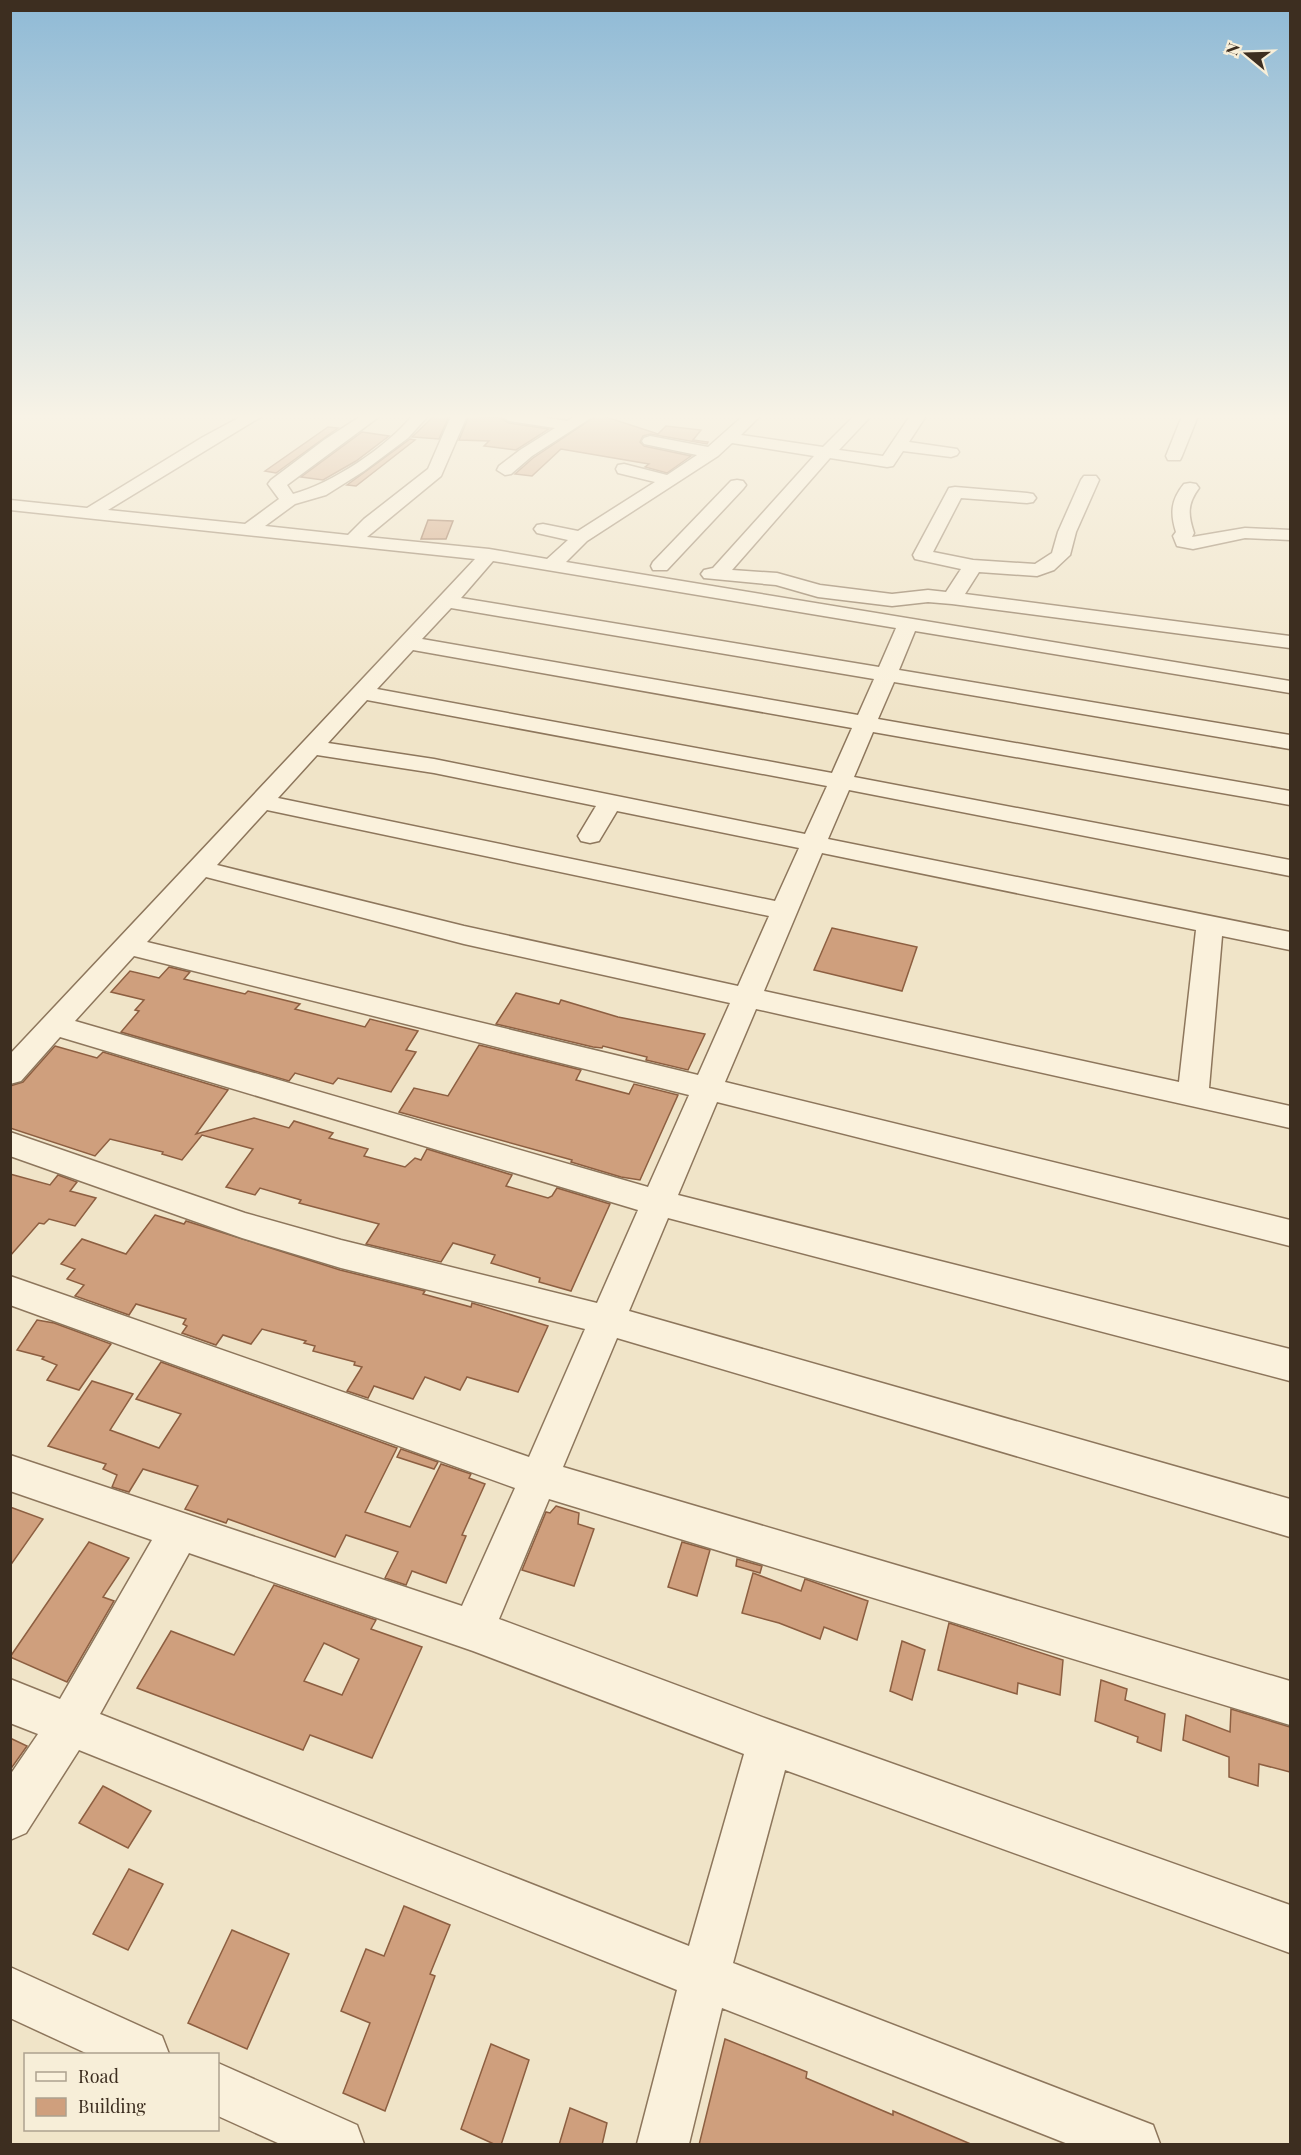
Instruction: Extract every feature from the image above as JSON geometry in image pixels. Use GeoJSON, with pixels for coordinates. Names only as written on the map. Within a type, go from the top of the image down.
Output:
{"type":"FeatureCollection","features":[{"type":"Feature","properties":{"kind":"street"},"geometry":{"type":"LineString","coordinates":[[116,517],[489,555],[679,586],[835,603],[928,596],[952,598],[1290,642]]}},
{"type":"Feature","properties":{"kind":"street"},"geometry":{"type":"LineString","coordinates":[[249,530],[267,517]]}},
{"type":"Feature","properties":{"kind":"street"},"geometry":{"type":"LineString","coordinates":[[352,541],[378,517]]}},
{"type":"Feature","properties":{"kind":"street"},"geometry":{"type":"LineString","coordinates":[[553,564],[580,537],[612,517]]}},
{"type":"Feature","properties":{"kind":"street"},"geometry":{"type":"LineString","coordinates":[[707,517],[660,566],[695,573],[777,579],[835,603],[908,625],[1290,687]]}},
{"type":"Feature","properties":{"kind":"street"},"geometry":{"type":"LineString","coordinates":[[717,574],[769,517]]}},
{"type":"Feature","properties":{"kind":"street"},"geometry":{"type":"LineString","coordinates":[[941,517],[922,555],[973,566],[1031,570],[1047,566],[1061,555],[1074,517]]}},
{"type":"Feature","properties":{"kind":"street"},"geometry":{"type":"LineString","coordinates":[[1180,517],[1185,533],[1182,539],[1187,543],[1245,533],[1290,535]]}},
{"type":"Feature","properties":{"kind":"street"},"geometry":{"type":"LineString","coordinates":[[543,529],[580,537]]}},
{"type":"Feature","properties":{"kind":"street"},"geometry":{"type":"LineString","coordinates":[[10,1073],[489,555]]}},
{"type":"Feature","properties":{"kind":"street"},"geometry":{"type":"LineString","coordinates":[[952,598],[973,566]]}},
{"type":"Feature","properties":{"kind":"street"},"geometry":{"type":"LineString","coordinates":[[679,586],[695,573]]}},
{"type":"Feature","properties":{"kind":"street"},"geometry":{"type":"LineString","coordinates":[[446,601],[1290,742]]}},
{"type":"Feature","properties":{"kind":"street"},"geometry":{"type":"LineString","coordinates":[[473,1630],[908,625]]}},
{"type":"Feature","properties":{"kind":"street"},"geometry":{"type":"LineString","coordinates":[[407,643],[1290,798]]}},
{"type":"Feature","properties":{"kind":"street"},"geometry":{"type":"LineString","coordinates":[[362,693],[840,781],[1290,868]]}},
{"type":"Feature","properties":{"kind":"street"},"geometry":{"type":"LineString","coordinates":[[312,747],[434,766],[1290,941]]}},
{"type":"Feature","properties":{"kind":"street"},"geometry":{"type":"LineString","coordinates":[[261,802],[784,911]]}},
{"type":"Feature","properties":{"kind":"street"},"geometry":{"type":"LineString","coordinates":[[590,836],[610,803]]}},
{"type":"Feature","properties":{"kind":"street"},"geometry":{"type":"LineString","coordinates":[[200,868],[464,935],[1290,1117]]}},
{"type":"Feature","properties":{"kind":"street"},"geometry":{"type":"LineString","coordinates":[[1193,1095],[1210,924]]}},
{"type":"Feature","properties":{"kind":"street"},"geometry":{"type":"LineString","coordinates":[[128,946],[1290,1233]]}},
{"type":"Feature","properties":{"kind":"street"},"geometry":{"type":"LineString","coordinates":[[56,1024],[658,1203],[1290,1365]]}},
{"type":"Feature","properties":{"kind":"street"},"geometry":{"type":"LineString","coordinates":[[10,1144],[242,1225],[341,1254],[607,1320],[1290,1518]]}},
{"type":"Feature","properties":{"kind":"street"},"geometry":{"type":"LineString","coordinates":[[10,1290],[538,1478],[1290,1703]]}},
{"type":"Feature","properties":{"kind":"street"},"geometry":{"type":"LineString","coordinates":[[10,1473],[473,1630],[770,1742],[1290,1929]]}},
{"type":"Feature","properties":{"kind":"street"},"geometry":{"type":"LineString","coordinates":[[10,1817],[69,1726],[179,1531]]}},
{"type":"Feature","properties":{"kind":"street"},"geometry":{"type":"LineString","coordinates":[[10,1701],[1134,2145]]}},
{"type":"Feature","properties":{"kind":"street"},"geometry":{"type":"LineString","coordinates":[[663,2145],[705,1977],[770,1742]]}},
{"type":"Feature","properties":{"kind":"street"},"geometry":{"type":"LineString","coordinates":[[10,1992],[140,2053]]}},
{"type":"Feature","properties":{"kind":"street"},"geometry":{"type":"LineString","coordinates":[[219,2089],[338,2145]]}},
{"type":"Feature","properties":{"kind":"building"},"geometry":{"type":"Polygon","coordinates":[[[428,520],[453,521],[446,539],[421,539],[428,520]]]}},
{"type":"Feature","properties":{"kind":"building"},"geometry":{"type":"Polygon","coordinates":[[[832,928],[917,947],[902,991],[814,970],[832,928]]]}},
{"type":"Feature","properties":{"kind":"building"},"geometry":{"type":"Polygon","coordinates":[[[169,967],[190,972],[184,979],[245,994],[248,991],[300,1004],[295,1009],[365,1027],[370,1019],[418,1031],[406,1050],[416,1052],[391,1092],[338,1078],[333,1084],[295,1073],[289,1081],[121,1032],[139,1011],[135,1010],[144,1000],[111,992],[130,971],[159,978],[169,967]]]}},
{"type":"Feature","properties":{"kind":"building"},"geometry":{"type":"Polygon","coordinates":[[[516,993],[559,1004],[561,1000],[618,1017],[705,1034],[688,1070],[603,1046],[602,1048],[593,1047],[496,1024],[516,993]]]}},
{"type":"Feature","properties":{"kind":"building"},"geometry":{"type":"Polygon","coordinates":[[[479,1045],[581,1070],[576,1080],[629,1094],[634,1084],[678,1095],[640,1180],[621,1177],[571,1162],[572,1160],[399,1112],[414,1088],[448,1096],[479,1045]]]}},
{"type":"Feature","properties":{"kind":"building"},"geometry":{"type":"Polygon","coordinates":[[[55,1046],[97,1058],[103,1052],[228,1090],[196,1134],[254,1118],[289,1128],[294,1121],[333,1133],[329,1138],[368,1149],[364,1156],[405,1167],[415,1158],[421,1160],[427,1149],[512,1175],[506,1186],[548,1198],[557,1188],[610,1204],[571,1291],[539,1282],[540,1278],[491,1263],[495,1255],[453,1243],[441,1262],[366,1244],[379,1224],[299,1203],[301,1200],[260,1188],[255,1195],[226,1187],[253,1149],[202,1135],[182,1160],[162,1154],[163,1152],[110,1139],[95,1156],[10,1128],[10,1086],[23,1082],[55,1046]]]}},
{"type":"Feature","properties":{"kind":"building"},"geometry":{"type":"Polygon","coordinates":[[[10,1174],[50,1185],[58,1175],[77,1182],[70,1191],[96,1198],[75,1226],[49,1219],[44,1224],[39,1223],[10,1256],[10,1174]]]}},
{"type":"Feature","properties":{"kind":"building"},"geometry":{"type":"Polygon","coordinates":[[[155,1215],[184,1224],[186,1221],[340,1270],[425,1291],[423,1294],[471,1307],[472,1303],[548,1326],[518,1392],[467,1377],[460,1390],[425,1377],[413,1399],[374,1386],[368,1398],[347,1391],[362,1367],[354,1365],[355,1362],[313,1351],[315,1346],[304,1343],[306,1341],[262,1329],[251,1344],[223,1335],[216,1345],[182,1333],[187,1326],[183,1324],[186,1319],[136,1304],[129,1315],[75,1296],[84,1285],[67,1279],[75,1269],[61,1264],[82,1239],[126,1254],[155,1215]]]}},
{"type":"Feature","properties":{"kind":"building"},"geometry":{"type":"Polygon","coordinates":[[[37,1320],[54,1323],[111,1344],[79,1390],[47,1380],[57,1365],[42,1359],[44,1357],[17,1350],[37,1320]]]}},
{"type":"Feature","properties":{"kind":"building"},"geometry":{"type":"Polygon","coordinates":[[[161,1362],[397,1448],[365,1512],[410,1527],[441,1464],[471,1474],[469,1478],[485,1484],[462,1535],[466,1536],[446,1583],[412,1571],[406,1585],[385,1578],[398,1552],[346,1535],[335,1557],[228,1519],[226,1523],[185,1509],[198,1486],[143,1469],[129,1492],[112,1487],[117,1475],[103,1469],[106,1464],[48,1446],[92,1381],[133,1394],[110,1430],[159,1448],[181,1414],[136,1399],[161,1362]]]}},
{"type":"Feature","properties":{"kind":"building"},"geometry":{"type":"Polygon","coordinates":[[[401,1449],[438,1462],[434,1469],[397,1457],[401,1449]]]}},
{"type":"Feature","properties":{"kind":"building"},"geometry":{"type":"Polygon","coordinates":[[[556,1506],[579,1513],[578,1524],[594,1529],[574,1586],[522,1570],[546,1512],[550,1513],[556,1506]]]}},
{"type":"Feature","properties":{"kind":"building"},"geometry":{"type":"Polygon","coordinates":[[[10,1507],[43,1519],[10,1566],[10,1507]]]}},
{"type":"Feature","properties":{"kind":"building"},"geometry":{"type":"Polygon","coordinates":[[[89,1542],[129,1558],[103,1597],[114,1601],[67,1682],[10,1657],[89,1542]]]}},
{"type":"Feature","properties":{"kind":"building"},"geometry":{"type":"Polygon","coordinates":[[[682,1542],[710,1550],[697,1596],[668,1587],[682,1542]]]}},
{"type":"Feature","properties":{"kind":"building"},"geometry":{"type":"Polygon","coordinates":[[[737,1559],[762,1566],[760,1573],[736,1566],[737,1559]]]}},
{"type":"Feature","properties":{"kind":"building"},"geometry":{"type":"Polygon","coordinates":[[[753,1573],[801,1591],[805,1579],[868,1601],[857,1640],[824,1627],[820,1639],[779,1623],[742,1613],[753,1573]]]}},
{"type":"Feature","properties":{"kind":"building"},"geometry":{"type":"Polygon","coordinates":[[[274,1585],[376,1620],[371,1629],[422,1647],[372,1758],[310,1735],[303,1750],[137,1688],[171,1631],[234,1655],[274,1585]],[[324,1643],[304,1681],[342,1695],[359,1659],[324,1643]]]}},
{"type":"Feature","properties":{"kind":"building"},"geometry":{"type":"Polygon","coordinates":[[[949,1623],[1063,1660],[1060,1695],[1018,1683],[1017,1694],[938,1670],[949,1623]]]}},
{"type":"Feature","properties":{"kind":"building"},"geometry":{"type":"Polygon","coordinates":[[[902,1641],[925,1650],[912,1700],[890,1691],[902,1641]]]}},
{"type":"Feature","properties":{"kind":"building"},"geometry":{"type":"Polygon","coordinates":[[[1101,1680],[1127,1689],[1125,1700],[1165,1714],[1161,1751],[1137,1742],[1138,1737],[1095,1721],[1101,1680]]]}},
{"type":"Feature","properties":{"kind":"building"},"geometry":{"type":"Polygon","coordinates":[[[1231,1709],[1290,1727],[1290,1772],[1259,1764],[1258,1786],[1229,1777],[1229,1757],[1183,1740],[1186,1715],[1230,1732],[1231,1709]]]}},
{"type":"Feature","properties":{"kind":"building"},"geometry":{"type":"Polygon","coordinates":[[[10,1738],[27,1746],[10,1770],[10,1738]]]}},
{"type":"Feature","properties":{"kind":"building"},"geometry":{"type":"Polygon","coordinates":[[[103,1786],[151,1811],[128,1848],[79,1823],[103,1786]]]}},
{"type":"Feature","properties":{"kind":"building"},"geometry":{"type":"Polygon","coordinates":[[[129,1869],[163,1884],[128,1950],[93,1934],[129,1869]]]}},
{"type":"Feature","properties":{"kind":"building"},"geometry":{"type":"Polygon","coordinates":[[[404,1906],[450,1925],[430,1974],[435,1976],[385,2111],[343,2093],[370,2023],[341,2011],[366,1949],[384,1956],[404,1906]]]}},
{"type":"Feature","properties":{"kind":"building"},"geometry":{"type":"Polygon","coordinates":[[[232,1930],[289,1954],[247,2049],[188,2023],[232,1930]]]}},
{"type":"Feature","properties":{"kind":"building"},"geometry":{"type":"Polygon","coordinates":[[[725,2039],[807,2072],[806,2078],[893,2115],[893,2111],[973,2145],[699,2145],[725,2039]]]}},
{"type":"Feature","properties":{"kind":"building"},"geometry":{"type":"Polygon","coordinates":[[[491,2044],[529,2060],[501,2145],[496,2145],[461,2129],[491,2044]]]}},
{"type":"Feature","properties":{"kind":"building"},"geometry":{"type":"Polygon","coordinates":[[[570,2108],[607,2123],[602,2145],[559,2145],[570,2108]]]}}]}
